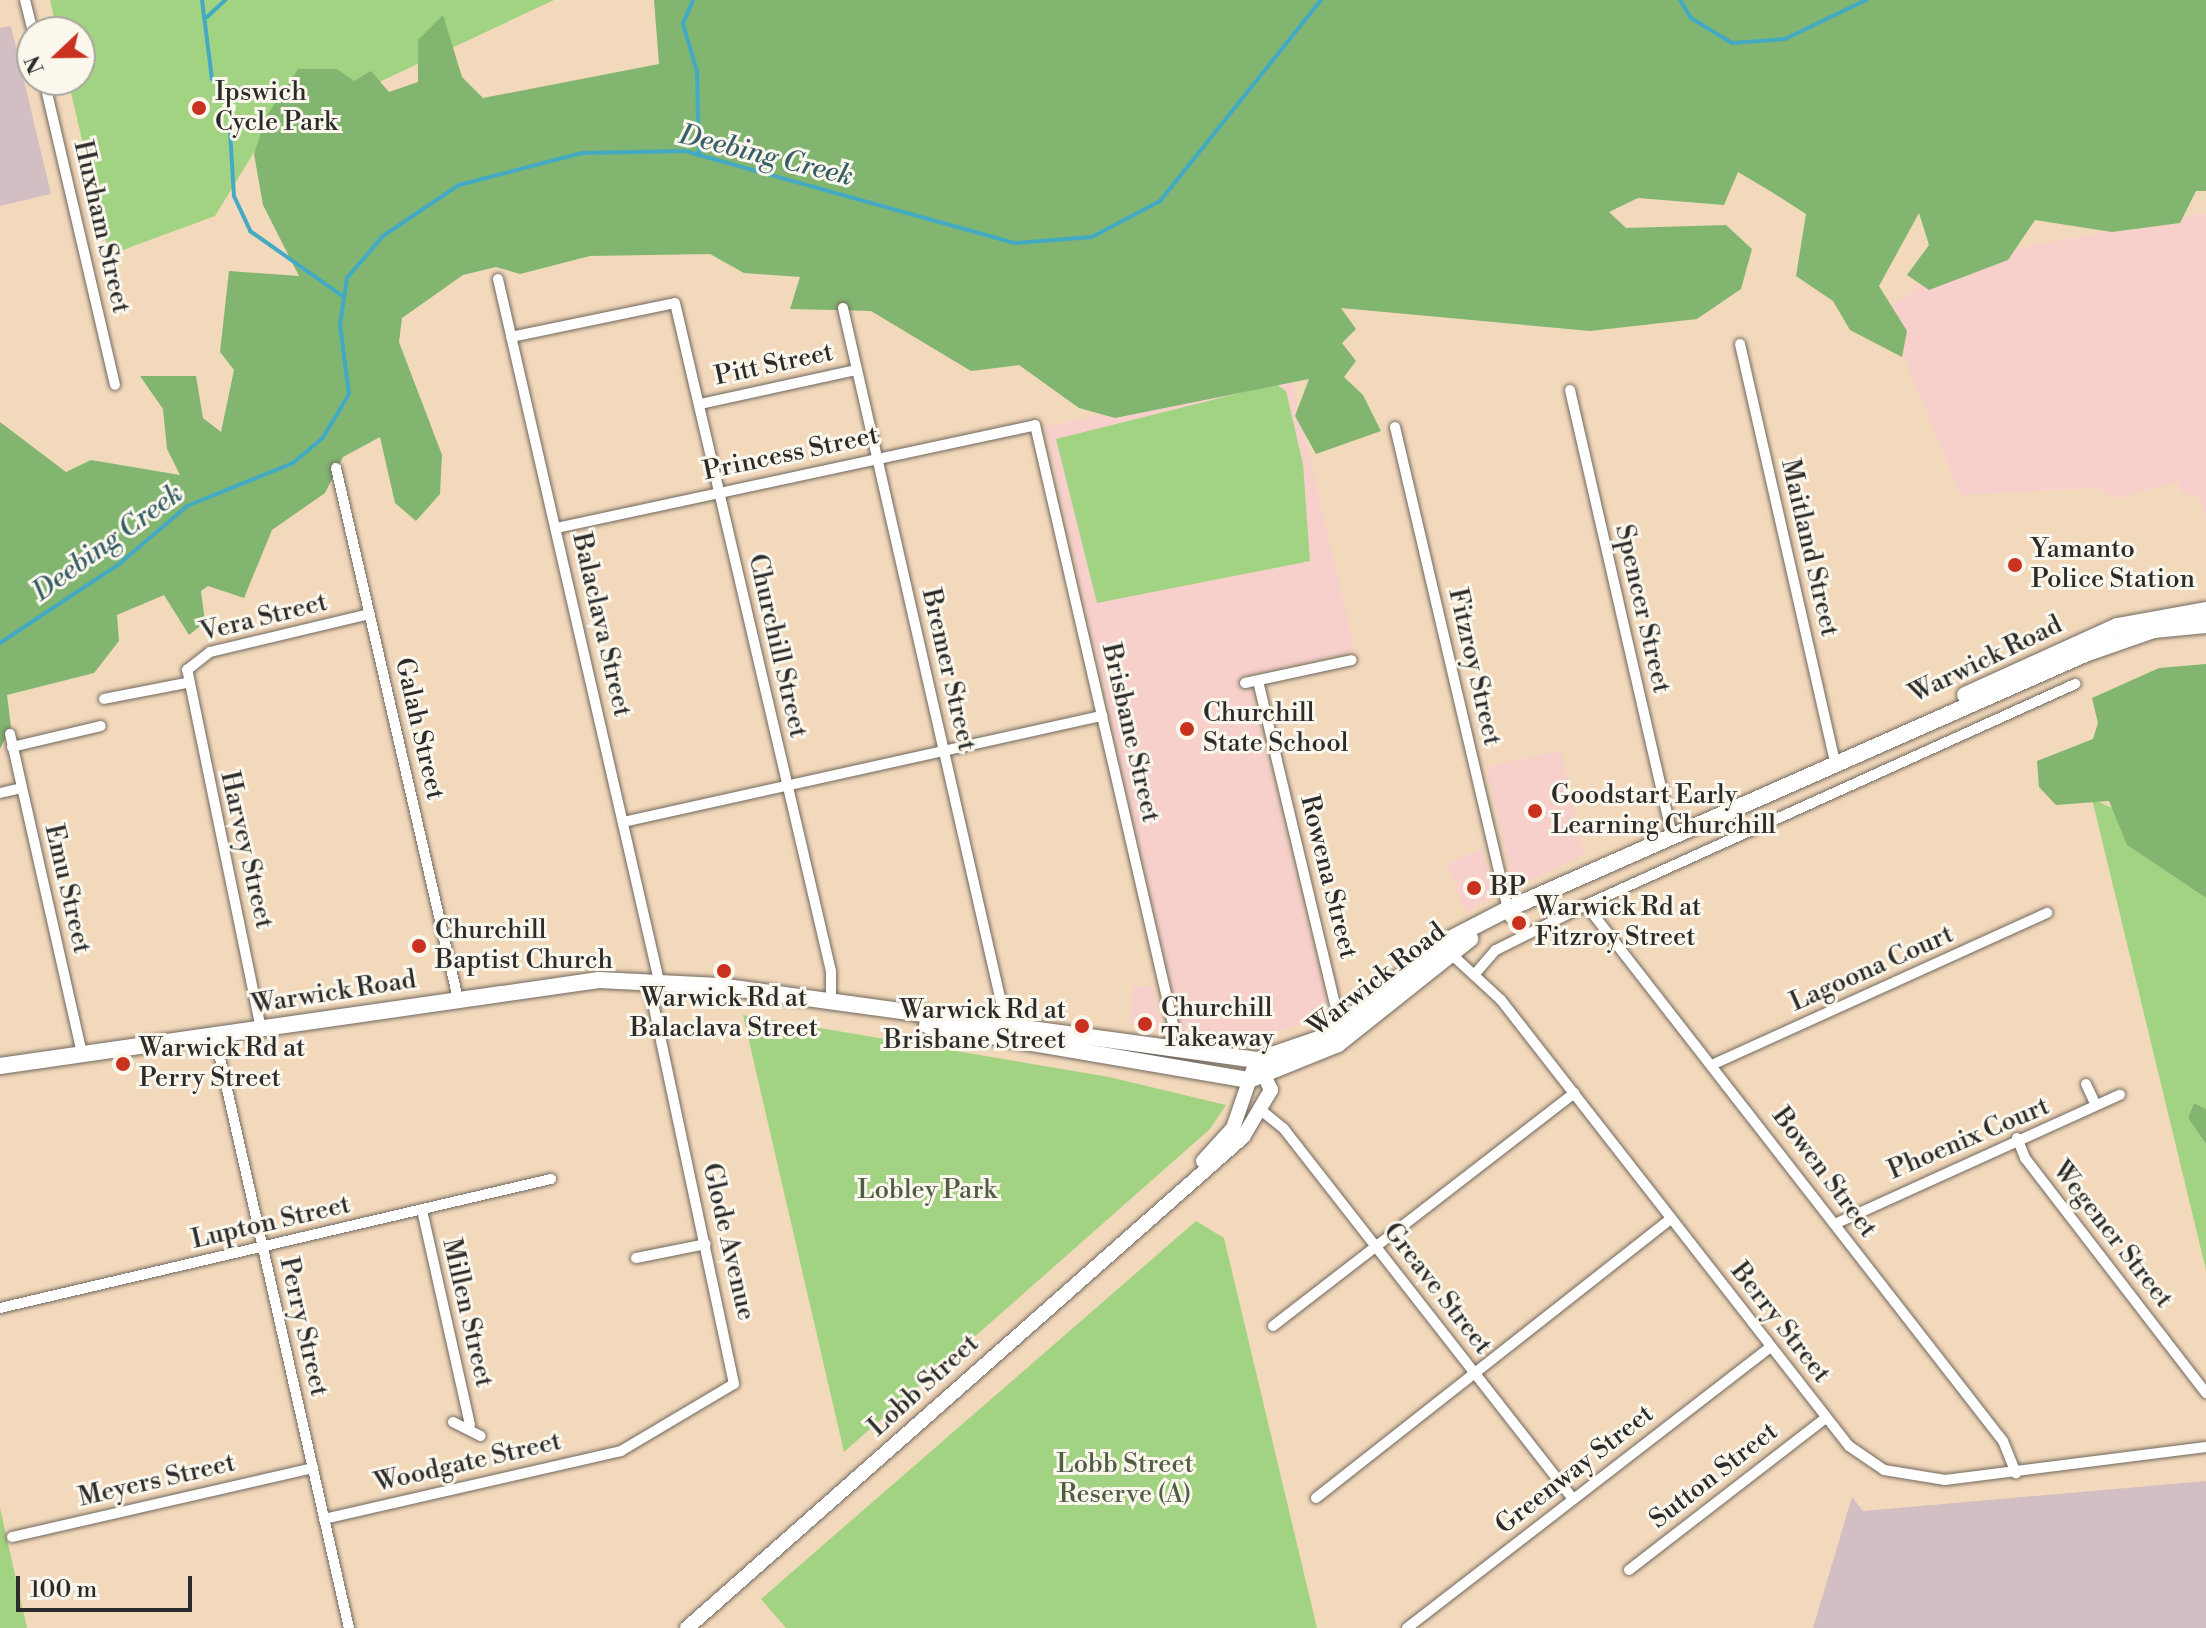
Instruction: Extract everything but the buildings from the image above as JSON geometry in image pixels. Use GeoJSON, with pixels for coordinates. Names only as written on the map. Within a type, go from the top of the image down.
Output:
{"type":"FeatureCollection","features":[{"type":"Feature","properties":{"kind":"main road","name":"Warwick Road"},"geometry":{"type":"LineString","coordinates":[[0,1066],[458,999],[653,981],[865,1009],[1258,1078],[1350,1027],[1446,948],[1509,913],[1882,739],[2086,638],[2154,616],[2206,610]]}},
{"type":"Feature","properties":{"kind":"main road","name":"Warwick Road"},"geometry":{"type":"LineString","coordinates":[[1882,739],[2110,643],[2206,625]]}},
{"type":"Feature","properties":{"kind":"main road","name":"Warwick Road"},"geometry":{"type":"LineString","coordinates":[[1007,1036],[1257,1060],[1350,1027]]}},
{"type":"Feature","properties":{"kind":"main road","name":"Lobb Street"},"geometry":{"type":"LineString","coordinates":[[1191,1178],[1233,1128],[1258,1078],[1257,1060]]}},
{"type":"Feature","properties":{"kind":"main road","name":"Lobb Street"},"geometry":{"type":"LineString","coordinates":[[687,1628],[1191,1178],[1243,1137],[1262,1111],[1271,1090],[1258,1078]]}},
{"type":"Feature","properties":{"kind":"street","name":"Huxham Street"},"geometry":{"type":"LineString","coordinates":[[48,96],[115,385]]}},
{"type":"Feature","properties":{"kind":"street","name":"Balaclava Street"},"geometry":{"type":"LineString","coordinates":[[498,279],[623,822],[653,981]]}},
{"type":"Feature","properties":{"kind":"street","name":"Churchill Street"},"geometry":{"type":"LineString","coordinates":[[511,337],[670,302],[700,404],[831,971],[831,1004]]}},
{"type":"Feature","properties":{"kind":"street","name":"Bremer Street"},"geometry":{"type":"LineString","coordinates":[[843,308],[1007,1036]]}},
{"type":"Feature","properties":{"kind":"street","name":"Maitland Street"},"geometry":{"type":"LineString","coordinates":[[1740,344],[1835,761]]}},
{"type":"Feature","properties":{"kind":"street","name":"Pitt Street"},"geometry":{"type":"LineString","coordinates":[[700,404],[856,370]]}},
{"type":"Feature","properties":{"kind":"street","name":"Spencer Street"},"geometry":{"type":"LineString","coordinates":[[1570,390],[1672,837]]}},
{"type":"Feature","properties":{"kind":"street","name":"Princess Street"},"geometry":{"type":"LineString","coordinates":[[556,528],[1035,425]]}},
{"type":"Feature","properties":{"kind":"street","name":"Brisbane Street"},"geometry":{"type":"LineString","coordinates":[[1035,425],[1173,1024],[1169,1052]]}},
{"type":"Feature","properties":{"kind":"street","name":"Fitzroy Street"},"geometry":{"type":"LineString","coordinates":[[1395,427],[1509,913]]}},
{"type":"Feature","properties":{"kind":"street","name":"Galah Street"},"geometry":{"type":"LineString","coordinates":[[336,468],[458,999]]}},
{"type":"Feature","properties":{"kind":"street","name":"Vera Street"},"geometry":{"type":"LineString","coordinates":[[186,683],[198,656],[370,614]]}},
{"type":"Feature","properties":{"kind":"street"},"geometry":{"type":"LineString","coordinates":[[1245,683],[1352,660]]}},
{"type":"Feature","properties":{"kind":"street","name":"Rowena Street"},"geometry":{"type":"LineString","coordinates":[[1258,681],[1350,1027]]}},
{"type":"Feature","properties":{"kind":"street"},"geometry":{"type":"LineString","coordinates":[[104,699],[186,683]]}},
{"type":"Feature","properties":{"kind":"street","name":"Harvey Street"},"geometry":{"type":"LineString","coordinates":[[186,683],[261,1029]]}},
{"type":"Feature","properties":{"kind":"street","name":"Warwick Road"},"geometry":{"type":"LineString","coordinates":[[1474,975],[1496,950],[1586,905],[2075,684]]}},
{"type":"Feature","properties":{"kind":"street"},"geometry":{"type":"LineString","coordinates":[[623,822],[1102,716]]}},
{"type":"Feature","properties":{"kind":"street"},"geometry":{"type":"LineString","coordinates":[[12,747],[101,726]]}},
{"type":"Feature","properties":{"kind":"street","name":"Emu Street"},"geometry":{"type":"LineString","coordinates":[[10,734],[82,1054]]}},
{"type":"Feature","properties":{"kind":"street"},"geometry":{"type":"LineString","coordinates":[[0,793],[21,788]]}},
{"type":"Feature","properties":{"kind":"street","name":"Bowen Street"},"geometry":{"type":"LineString","coordinates":[[1586,905],[1714,1064],[2003,1441],[2016,1474]]}},
{"type":"Feature","properties":{"kind":"street","name":"Lagoona Court"},"geometry":{"type":"LineString","coordinates":[[1714,1064],[2047,913]]}},
{"type":"Feature","properties":{"kind":"street","name":"Berry Street"},"geometry":{"type":"LineString","coordinates":[[1446,948],[1474,975],[1575,1093],[1826,1418],[1884,1470],[1945,1480],[2016,1474],[2206,1447]]}},
{"type":"Feature","properties":{"kind":"street","name":"Glode Avenue"},"geometry":{"type":"LineString","coordinates":[[621,1451],[734,1384],[653,981]]}},
{"type":"Feature","properties":{"kind":"street","name":"Perry Street"},"geometry":{"type":"LineString","coordinates":[[215,1036],[349,1628]]}},
{"type":"Feature","properties":{"kind":"street"},"geometry":{"type":"LineString","coordinates":[[2086,1084],[2096,1105]]}},
{"type":"Feature","properties":{"kind":"street"},"geometry":{"type":"LineString","coordinates":[[1273,1326],[1575,1093]]}},
{"type":"Feature","properties":{"kind":"street","name":"Phoenix Court"},"geometry":{"type":"LineString","coordinates":[[1835,1224],[2017,1138],[2120,1095]]}},
{"type":"Feature","properties":{"kind":"street","name":"Greave Street"},"geometry":{"type":"LineString","coordinates":[[1262,1111],[1376,1246],[1573,1499]]}},
{"type":"Feature","properties":{"kind":"street","name":"Wegener Street"},"geometry":{"type":"LineString","coordinates":[[2017,1138],[2025,1158],[2206,1393]]}},
{"type":"Feature","properties":{"kind":"street","name":"Lupton Street"},"geometry":{"type":"LineString","coordinates":[[0,1308],[551,1179]]}},
{"type":"Feature","properties":{"kind":"street","name":"Millen Street"},"geometry":{"type":"LineString","coordinates":[[422,1210],[470,1425],[481,1436]]}},
{"type":"Feature","properties":{"kind":"street"},"geometry":{"type":"LineString","coordinates":[[1316,1498],[1671,1219]]}},
{"type":"Feature","properties":{"kind":"street"},"geometry":{"type":"LineString","coordinates":[[636,1258],[706,1244]]}},
{"type":"Feature","properties":{"kind":"street","name":"Greenway Street"},"geometry":{"type":"LineString","coordinates":[[1407,1628],[1770,1347]]}},
{"type":"Feature","properties":{"kind":"street","name":"Sutton Street"},"geometry":{"type":"LineString","coordinates":[[1629,1570],[1826,1418]]}},
{"type":"Feature","properties":{"kind":"street","name":"Millen Street"},"geometry":{"type":"LineString","coordinates":[[453,1422],[470,1425]]}},
{"type":"Feature","properties":{"kind":"street","name":"Woodgate Street"},"geometry":{"type":"LineString","coordinates":[[324,1519],[621,1451]]}},
{"type":"Feature","properties":{"kind":"street","name":"Meyers Street"},"geometry":{"type":"LineString","coordinates":[[12,1537],[313,1468]]}},
{"type":"Feature","properties":{"kind":"street"},"geometry":{"type":"LineString","coordinates":[[1422,1616],[1431,1628]]}},
{"type":"Feature","properties":{"kind":"shaded area"},"geometry":{"type":"Polygon","coordinates":[[[11,26],[16,47],[16,96],[28,96],[51,194],[0,206],[0,28],[11,26]]]}},
{"type":"Feature","properties":{"kind":"shaded area"},"geometry":{"type":"Polygon","coordinates":[[[2206,213],[2206,521],[2200,498],[2181,493],[2178,482],[2115,499],[2097,488],[1960,495],[1885,311],[1921,283],[2009,250],[2206,213]]]}},
{"type":"Feature","properties":{"kind":"shaded area","name":"Churchill State School"},"geometry":{"type":"Polygon","coordinates":[[[1290,372],[1355,651],[1237,677],[1241,693],[1251,691],[1327,1004],[1314,1021],[1239,1041],[1182,1033],[1045,427],[1290,372]]]}},
{"type":"Feature","properties":{"kind":"shaded area","name":"Goodstart Early Learning Churchill"},"geometry":{"type":"Polygon","coordinates":[[[1561,750],[1584,854],[1523,884],[1513,881],[1486,767],[1561,750]]]}},
{"type":"Feature","properties":{"kind":"shaded area"},"geometry":{"type":"Polygon","coordinates":[[[1482,849],[1494,897],[1466,912],[1447,863],[1482,849]]]}},
{"type":"Feature","properties":{"kind":"shaded area"},"geometry":{"type":"Polygon","coordinates":[[[1133,986],[1153,987],[1163,1031],[1129,1024],[1133,986]]]}},
{"type":"Feature","properties":{"kind":"shaded area"},"geometry":{"type":"Polygon","coordinates":[[[2206,1481],[2206,1628],[1813,1628],[1852,1497],[1863,1511],[2206,1481]]]}},
{"type":"Feature","properties":{"kind":"green space","name":"Ipswich Cycle Park"},"geometry":{"type":"Polygon","coordinates":[[[50,0],[554,0],[264,136],[215,216],[109,255],[72,96],[96,96],[96,16],[54,16],[50,0]]]}},
{"type":"Feature","properties":{"kind":"green space"},"geometry":{"type":"Polygon","coordinates":[[[654,0],[2206,0],[2206,191],[2196,191],[2180,223],[2112,232],[2035,220],[2008,260],[1929,290],[1907,275],[1929,245],[1919,213],[1879,286],[1907,331],[1902,357],[1850,330],[1833,301],[1796,276],[1806,214],[1770,191],[1738,172],[1724,205],[1638,198],[1609,212],[1626,228],[1726,225],[1752,249],[1741,289],[1697,319],[1590,331],[1341,308],[1356,329],[1342,343],[1356,361],[1344,377],[1363,395],[1381,431],[1316,454],[1295,416],[1309,379],[1115,418],[1079,408],[1019,365],[971,371],[871,311],[790,309],[800,277],[744,273],[710,254],[590,256],[520,274],[496,267],[463,275],[402,318],[399,342],[442,455],[440,494],[416,521],[395,503],[380,437],[343,457],[325,493],[272,530],[244,598],[208,586],[201,591],[205,622],[189,635],[164,595],[117,615],[119,641],[94,673],[7,695],[11,727],[0,749],[0,422],[66,472],[91,460],[180,475],[167,449],[163,409],[140,376],[196,376],[203,418],[221,432],[234,370],[220,352],[229,271],[299,276],[263,205],[254,154],[266,117],[298,69],[337,69],[354,81],[371,71],[389,92],[418,82],[418,40],[443,15],[462,77],[483,98],[659,64],[654,0]]]}},
{"type":"Feature","properties":{"kind":"green space"},"geometry":{"type":"Polygon","coordinates":[[[1276,384],[1286,391],[1303,464],[1310,561],[1097,603],[1056,439],[1276,384]]]}},
{"type":"Feature","properties":{"kind":"green space"},"geometry":{"type":"Polygon","coordinates":[[[2206,664],[2206,898],[2127,845],[2109,801],[2056,805],[2039,787],[2037,761],[2093,739],[2098,723],[2092,698],[2159,668],[2206,664]]]}},
{"type":"Feature","properties":{"kind":"green space"},"geometry":{"type":"Polygon","coordinates":[[[2092,799],[2117,810],[2127,845],[2206,898],[2206,1109],[2194,1103],[2188,1118],[2206,1144],[2206,1270],[2092,799]]]}},
{"type":"Feature","properties":{"kind":"green space","name":"Lobley Park"},"geometry":{"type":"Polygon","coordinates":[[[743,1015],[1109,1077],[1226,1105],[1210,1129],[844,1452],[743,1015]]]}},
{"type":"Feature","properties":{"kind":"green space"},"geometry":{"type":"Polygon","coordinates":[[[2194,1103],[2206,1109],[2206,1144],[2188,1118],[2194,1103]]]}},
{"type":"Feature","properties":{"kind":"green space","name":"Lobb Street Reserve (A)"},"geometry":{"type":"Polygon","coordinates":[[[1196,1221],[1224,1238],[1317,1628],[786,1628],[761,1599],[1196,1221]]]}},
{"type":"Feature","properties":{"kind":"green space"},"geometry":{"type":"Polygon","coordinates":[[[0,1508],[27,1628],[0,1628],[0,1508]]]}},
{"type":"Feature","properties":{"kind":"waterway"},"geometry":{"type":"LineString","coordinates":[[202,0],[212,79]]}},
{"type":"Feature","properties":{"kind":"waterway"},"geometry":{"type":"LineString","coordinates":[[207,17],[225,0]]}},
{"type":"Feature","properties":{"kind":"waterway"},"geometry":{"type":"LineString","coordinates":[[693,0],[683,24],[697,71],[699,156]]}},
{"type":"Feature","properties":{"kind":"waterway","name":"Deebing Creek"},"geometry":{"type":"LineString","coordinates":[[0,643],[118,565],[187,506],[293,463],[322,439],[349,394],[340,325],[347,278],[383,236],[459,185],[582,153],[685,151],[1015,243],[1092,237],[1160,201],[1321,0]]}},
{"type":"Feature","properties":{"kind":"waterway","name":"Deebing Creek"},"geometry":{"type":"LineString","coordinates":[[1680,0],[1691,18],[1732,43],[1785,39],[1866,0]]}},
{"type":"Feature","properties":{"kind":"waterway"},"geometry":{"type":"LineString","coordinates":[[230,131],[234,196],[250,231],[344,297]]}},
{"type":"Feature","properties":{"kind":"place","name":"Ipswich Cycle Park"},"geometry":{"type":"Point","coordinates":[199,108]}},
{"type":"Feature","properties":{"kind":"place","name":"Yamanto Police Station"},"geometry":{"type":"Point","coordinates":[2015,565]}},
{"type":"Feature","properties":{"kind":"place","name":"Churchill State School"},"geometry":{"type":"Point","coordinates":[1187,729]}},
{"type":"Feature","properties":{"kind":"place","name":"Goodstart Early Learning Churchill"},"geometry":{"type":"Point","coordinates":[1535,811]}},
{"type":"Feature","properties":{"kind":"place","name":"BP"},"geometry":{"type":"Point","coordinates":[1474,888]}},
{"type":"Feature","properties":{"kind":"place","name":"Warwick Rd at Fitzroy Street"},"geometry":{"type":"Point","coordinates":[1519,923]}},
{"type":"Feature","properties":{"kind":"place","name":"Churchill Baptist Church"},"geometry":{"type":"Point","coordinates":[419,946]}},
{"type":"Feature","properties":{"kind":"place","name":"Warwick Rd at Balaclava Street"},"geometry":{"type":"Point","coordinates":[724,971]}},
{"type":"Feature","properties":{"kind":"place","name":"Churchill Takeaway"},"geometry":{"type":"Point","coordinates":[1145,1024]}},
{"type":"Feature","properties":{"kind":"place","name":"Warwick Rd at Brisbane Street"},"geometry":{"type":"Point","coordinates":[1082,1026]}},
{"type":"Feature","properties":{"kind":"place","name":"Warwick Rd at Perry Street"},"geometry":{"type":"Point","coordinates":[123,1064]}}]}
